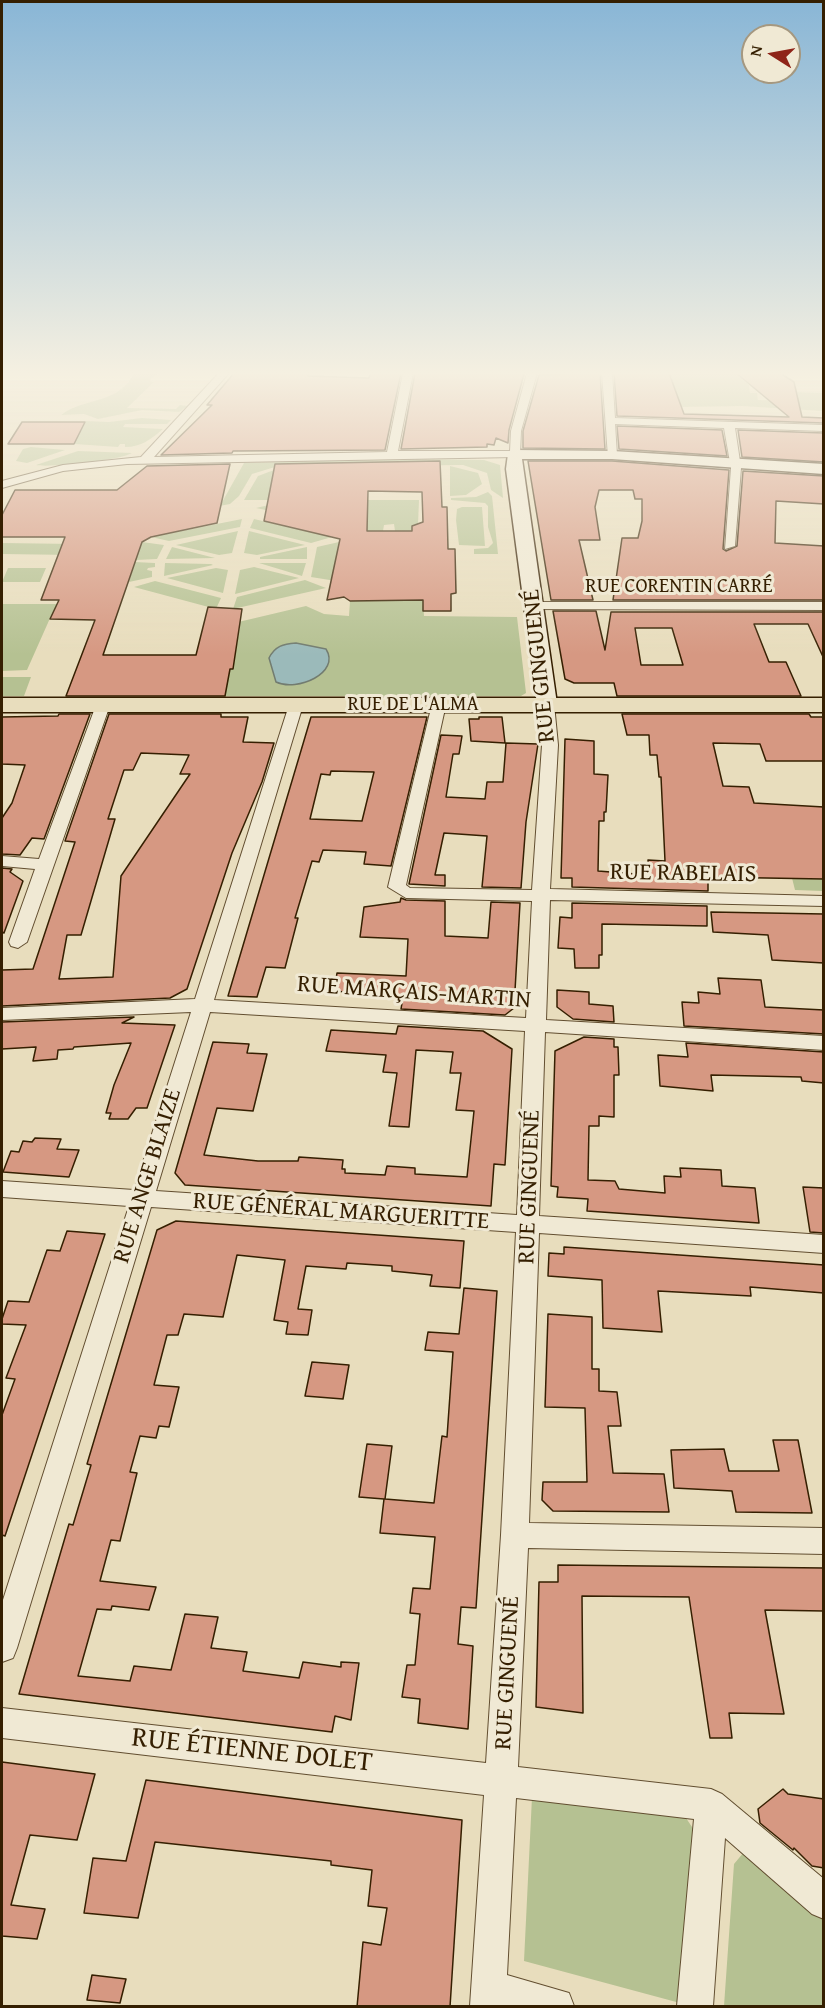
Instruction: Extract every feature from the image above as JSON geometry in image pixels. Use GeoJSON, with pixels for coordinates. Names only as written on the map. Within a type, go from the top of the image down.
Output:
{"type":"FeatureCollection","features":[{"type":"Feature","properties":{"kind":"main road","name":"RUE DE L'ALMA"},"geometry":{"type":"LineString","coordinates":[[2,705],[824,705]]}},
{"type":"Feature","properties":{"kind":"street"},"geometry":{"type":"LineString","coordinates":[[2,485],[66,468],[83,467]]}},
{"type":"Feature","properties":{"kind":"street","name":"RUE GINGUENÉ"},"geometry":{"type":"LineString","coordinates":[[489,1997],[515,1535],[541,894],[550,745],[535,606],[515,467]]}},
{"type":"Feature","properties":{"kind":"street"},"geometry":{"type":"LineString","coordinates":[[729,546],[736,467]]}},
{"type":"Feature","properties":{"kind":"street"},"geometry":{"type":"LineString","coordinates":[[790,467],[824,469]]}},
{"type":"Feature","properties":{"kind":"street","name":"RUE CORENTIN CARRÉ"},"geometry":{"type":"LineString","coordinates":[[535,606],[824,606]]}},
{"type":"Feature","properties":{"kind":"street","name":"RUE RABELAIS"},"geometry":{"type":"LineString","coordinates":[[439,704],[397,887],[406,893],[824,901]]}},
{"type":"Feature","properties":{"kind":"street"},"geometry":{"type":"LineString","coordinates":[[18,942],[103,705]]}},
{"type":"Feature","properties":{"kind":"street","name":"RUE ANGE BLAIZE"},"geometry":{"type":"LineString","coordinates":[[2,1648],[296,705]]}},
{"type":"Feature","properties":{"kind":"street"},"geometry":{"type":"LineString","coordinates":[[2,861],[46,865]]}},
{"type":"Feature","properties":{"kind":"street","name":"RUE MARÇAIS-MARTIN"},"geometry":{"type":"LineString","coordinates":[[2,1014],[201,1005],[824,1043]]}},
{"type":"Feature","properties":{"kind":"street","name":"RUE GÉNÉRAL MARGUERITTE"},"geometry":{"type":"LineString","coordinates":[[2,1189],[824,1244]]}},
{"type":"Feature","properties":{"kind":"street"},"geometry":{"type":"LineString","coordinates":[[515,1535],[824,1541]]}},
{"type":"Feature","properties":{"kind":"street","name":"RUE ÉTIENNE DOLET"},"geometry":{"type":"LineString","coordinates":[[2,1723],[502,1779],[711,1805]]}},
{"type":"Feature","properties":{"kind":"street"},"geometry":{"type":"LineString","coordinates":[[711,1805],[824,1902]]}},
{"type":"Feature","properties":{"kind":"street"},"geometry":{"type":"LineString","coordinates":[[695,2007],[711,1805]]}},
{"type":"Feature","properties":{"kind":"street"},"geometry":{"type":"LineString","coordinates":[[489,1997],[556,2007]]}},
{"type":"Feature","properties":{"kind":"green space"},"geometry":{"type":"Polygon","coordinates":[[[242,467],[303,467],[275,467],[252,474],[239,496],[230,504],[132,522],[221,504],[242,467]]]}},
{"type":"Feature","properties":{"kind":"green space"},"geometry":{"type":"Polygon","coordinates":[[[450,467],[478,473],[482,484],[466,495],[450,496],[450,467]]]}},
{"type":"Feature","properties":{"kind":"green space"},"geometry":{"type":"Polygon","coordinates":[[[468,467],[500,467],[503,498],[491,490],[487,473],[468,467]]]}},
{"type":"Feature","properties":{"kind":"green space"},"geometry":{"type":"Polygon","coordinates":[[[274,470],[358,500],[419,500],[418,525],[412,526],[412,531],[395,531],[394,524],[384,525],[383,531],[367,531],[256,508],[269,505],[269,500],[244,500],[258,476],[274,470]]]}},
{"type":"Feature","properties":{"kind":"green space"},"geometry":{"type":"Polygon","coordinates":[[[488,492],[492,496],[498,554],[474,554],[474,549],[488,548],[493,543],[488,527],[488,506],[485,503],[451,500],[451,498],[476,497],[488,492]]]}},
{"type":"Feature","properties":{"kind":"green space"},"geometry":{"type":"Polygon","coordinates":[[[482,507],[485,546],[459,545],[456,520],[457,509],[482,507]]]}},
{"type":"Feature","properties":{"kind":"green space"},"geometry":{"type":"Polygon","coordinates":[[[242,519],[240,527],[169,541],[151,537],[242,519]]]}},
{"type":"Feature","properties":{"kind":"green space"},"geometry":{"type":"Polygon","coordinates":[[[254,519],[332,537],[311,543],[250,528],[254,519]]]}},
{"type":"Feature","properties":{"kind":"green space"},"geometry":{"type":"Polygon","coordinates":[[[238,531],[232,553],[219,555],[176,545],[238,531]]]}},
{"type":"Feature","properties":{"kind":"green space"},"geometry":{"type":"Polygon","coordinates":[[[249,531],[305,545],[257,555],[244,553],[249,531]]]}},
{"type":"Feature","properties":{"kind":"green space"},"geometry":{"type":"Polygon","coordinates":[[[142,542],[164,545],[157,559],[136,560],[142,542]]]}},
{"type":"Feature","properties":{"kind":"green space"},"geometry":{"type":"Polygon","coordinates":[[[339,542],[335,563],[336,581],[311,577],[317,547],[339,542]]]}},
{"type":"Feature","properties":{"kind":"green space"},"geometry":{"type":"Polygon","coordinates":[[[2,543],[77,544],[73,555],[2,554],[2,543]]]}},
{"type":"Feature","properties":{"kind":"green space"},"geometry":{"type":"Polygon","coordinates":[[[172,547],[215,558],[166,559],[172,547]]]}},
{"type":"Feature","properties":{"kind":"green space"},"geometry":{"type":"Polygon","coordinates":[[[307,547],[307,559],[260,559],[260,557],[307,547]]]}},
{"type":"Feature","properties":{"kind":"green space"},"geometry":{"type":"Polygon","coordinates":[[[135,562],[155,563],[155,567],[147,570],[152,571],[152,577],[129,582],[135,562]]]}},
{"type":"Feature","properties":{"kind":"green space"},"geometry":{"type":"Polygon","coordinates":[[[165,563],[211,564],[213,565],[164,576],[165,563]]]}},
{"type":"Feature","properties":{"kind":"green space"},"geometry":{"type":"Polygon","coordinates":[[[259,563],[306,563],[302,576],[259,563]]]}},
{"type":"Feature","properties":{"kind":"green space"},"geometry":{"type":"Polygon","coordinates":[[[254,567],[299,578],[235,594],[240,570],[254,567]]]}},
{"type":"Feature","properties":{"kind":"green space"},"geometry":{"type":"Polygon","coordinates":[[[8,568],[46,568],[40,582],[2,582],[8,568]]]}},
{"type":"Feature","properties":{"kind":"green space"},"geometry":{"type":"Polygon","coordinates":[[[216,568],[228,570],[223,593],[167,578],[216,568]]]}},
{"type":"Feature","properties":{"kind":"green space"},"geometry":{"type":"Polygon","coordinates":[[[305,580],[326,588],[233,609],[237,597],[305,580]]]}},
{"type":"Feature","properties":{"kind":"green space"},"geometry":{"type":"Polygon","coordinates":[[[155,581],[221,598],[216,609],[134,587],[155,581]]]}},
{"type":"Feature","properties":{"kind":"green space"},"geometry":{"type":"Polygon","coordinates":[[[423,600],[424,616],[517,617],[526,693],[521,696],[178,696],[184,668],[233,668],[240,626],[230,624],[306,606],[324,614],[349,616],[350,601],[423,600]]]}},
{"type":"Feature","properties":{"kind":"green space"},"geometry":{"type":"Polygon","coordinates":[[[2,604],[56,604],[61,606],[57,615],[51,616],[27,670],[2,671],[2,604]]]}},
{"type":"Feature","properties":{"kind":"green space"},"geometry":{"type":"Polygon","coordinates":[[[2,677],[31,677],[24,696],[2,696],[2,677]]]}},
{"type":"Feature","properties":{"kind":"green space"},"geometry":{"type":"Polygon","coordinates":[[[792,878],[823,879],[823,891],[795,890],[792,878]]]}},
{"type":"Feature","properties":{"kind":"green space"},"geometry":{"type":"Polygon","coordinates":[[[532,1797],[684,1815],[694,1830],[680,2003],[524,1961],[532,1797]]]}},
{"type":"Feature","properties":{"kind":"green space"},"geometry":{"type":"Polygon","coordinates":[[[744,1852],[823,1920],[823,2006],[724,2006],[734,1864],[744,1852]]]}},
{"type":"Feature","properties":{"kind":"water"},"geometry":{"type":"Polygon","coordinates":[[[296,643],[326,649],[329,658],[327,666],[322,673],[305,682],[285,684],[276,682],[269,658],[280,646],[296,643]]]}},
{"type":"Feature","properties":{"kind":"building"},"geometry":{"type":"Polygon","coordinates":[[[146,467],[229,467],[217,523],[151,537],[142,542],[103,655],[196,655],[208,607],[242,609],[233,669],[230,669],[225,696],[66,696],[95,620],[50,619],[59,600],[41,600],[65,537],[2,537],[2,515],[15,490],[117,490],[146,467]]]}},
{"type":"Feature","properties":{"kind":"building"},"geometry":{"type":"Polygon","coordinates":[[[274,467],[440,467],[442,507],[447,507],[448,549],[455,549],[456,593],[451,594],[451,611],[423,611],[423,600],[350,601],[344,597],[327,600],[340,539],[264,521],[274,467]],[[368,491],[367,531],[412,531],[412,526],[423,522],[422,492],[368,491]]]}},
{"type":"Feature","properties":{"kind":"building"},"geometry":{"type":"Polygon","coordinates":[[[529,467],[686,467],[729,470],[723,549],[726,551],[737,546],[743,471],[824,476],[824,504],[776,501],[775,543],[824,546],[824,600],[613,600],[622,538],[638,538],[642,521],[642,499],[635,499],[633,490],[599,490],[595,507],[600,540],[579,540],[593,600],[551,600],[529,467]]]}},
{"type":"Feature","properties":{"kind":"building"},"geometry":{"type":"Polygon","coordinates":[[[553,611],[596,611],[605,650],[611,612],[824,612],[824,659],[808,624],[754,624],[769,662],[786,662],[801,696],[617,696],[614,683],[574,683],[565,679],[553,611]],[[635,628],[641,665],[683,665],[672,628],[635,628]]]}},
{"type":"Feature","properties":{"kind":"building"},"geometry":{"type":"Polygon","coordinates":[[[59,714],[90,714],[44,839],[32,838],[20,855],[2,854],[2,818],[12,803],[25,765],[2,764],[2,717],[58,716],[59,714]]]}},
{"type":"Feature","properties":{"kind":"building"},"geometry":{"type":"Polygon","coordinates":[[[109,714],[221,714],[221,717],[248,717],[243,742],[274,743],[262,782],[232,853],[187,989],[170,998],[2,1006],[2,970],[33,969],[75,842],[65,841],[109,714]],[[141,753],[133,770],[124,770],[108,819],[115,819],[81,935],[67,935],[59,979],[113,977],[121,876],[190,774],[180,774],[189,755],[141,753]]]}},
{"type":"Feature","properties":{"kind":"building"},"geometry":{"type":"Polygon","coordinates":[[[622,714],[809,714],[811,717],[824,717],[824,761],[766,761],[760,744],[713,743],[723,786],[749,787],[754,803],[824,807],[824,879],[708,877],[708,891],[572,887],[572,878],[561,878],[565,739],[594,741],[594,774],[608,775],[606,812],[604,812],[604,821],[599,821],[598,871],[649,875],[648,860],[665,861],[661,777],[659,777],[657,755],[650,755],[649,735],[627,735],[622,714]]]}},
{"type":"Feature","properties":{"kind":"building"},"geometry":{"type":"Polygon","coordinates":[[[311,717],[427,717],[391,866],[364,864],[366,852],[323,850],[319,862],[312,861],[295,918],[298,918],[285,968],[266,967],[257,997],[228,996],[311,717]],[[331,771],[330,775],[321,774],[310,819],[362,821],[374,772],[331,771]]]}},
{"type":"Feature","properties":{"kind":"building"},"geometry":{"type":"Polygon","coordinates":[[[479,717],[502,717],[505,743],[471,741],[469,719],[479,719],[479,717]]]}},
{"type":"Feature","properties":{"kind":"building"},"geometry":{"type":"Polygon","coordinates":[[[441,735],[462,736],[459,754],[453,754],[446,797],[485,799],[487,782],[503,782],[506,743],[538,744],[526,822],[521,888],[482,887],[487,836],[444,833],[435,875],[445,875],[445,886],[409,884],[441,735]]]}},
{"type":"Feature","properties":{"kind":"building"},"geometry":{"type":"Polygon","coordinates":[[[2,868],[12,869],[10,872],[23,881],[4,933],[2,932],[2,868]]]}},
{"type":"Feature","properties":{"kind":"building"},"geometry":{"type":"Polygon","coordinates":[[[401,898],[445,901],[445,936],[488,938],[491,902],[520,903],[514,1008],[505,1015],[401,1009],[403,997],[334,991],[337,973],[406,976],[408,939],[360,937],[364,907],[400,902],[401,898]]]}},
{"type":"Feature","properties":{"kind":"building"},"geometry":{"type":"Polygon","coordinates":[[[572,903],[707,906],[707,926],[602,924],[602,955],[599,955],[599,968],[575,968],[574,949],[558,948],[560,917],[572,918],[572,903]]]}},
{"type":"Feature","properties":{"kind":"building"},"geometry":{"type":"Polygon","coordinates":[[[711,912],[824,914],[824,963],[772,960],[768,935],[713,932],[711,912]]]}},
{"type":"Feature","properties":{"kind":"building"},"geometry":{"type":"Polygon","coordinates":[[[718,978],[761,980],[765,1007],[824,1010],[824,1034],[684,1026],[682,1002],[699,1003],[698,992],[720,994],[718,978]]]}},
{"type":"Feature","properties":{"kind":"building"},"geometry":{"type":"Polygon","coordinates":[[[557,990],[589,992],[589,1004],[613,1006],[614,1022],[573,1019],[557,1007],[557,990]]]}},
{"type":"Feature","properties":{"kind":"building"},"geometry":{"type":"Polygon","coordinates":[[[134,1017],[122,1023],[175,1025],[147,1108],[136,1108],[128,1119],[109,1119],[111,1113],[106,1113],[114,1085],[131,1043],[74,1047],[58,1050],[57,1059],[33,1061],[36,1047],[2,1049],[2,1022],[134,1017]]]}},
{"type":"Feature","properties":{"kind":"building"},"geometry":{"type":"Polygon","coordinates":[[[398,1026],[483,1031],[512,1049],[505,1165],[494,1164],[491,1206],[185,1185],[175,1173],[213,1042],[249,1044],[247,1053],[267,1054],[253,1111],[217,1108],[204,1155],[258,1161],[298,1161],[299,1157],[343,1160],[342,1169],[345,1169],[345,1173],[385,1175],[387,1166],[415,1168],[415,1174],[467,1177],[474,1111],[456,1110],[461,1073],[450,1073],[453,1052],[416,1050],[409,1127],[389,1126],[397,1073],[383,1072],[386,1055],[326,1051],[331,1030],[396,1034],[398,1026]]]}},
{"type":"Feature","properties":{"kind":"building"},"geometry":{"type":"Polygon","coordinates":[[[584,1037],[614,1039],[614,1047],[618,1047],[619,1075],[614,1075],[614,1117],[599,1116],[599,1126],[589,1126],[588,1180],[615,1181],[619,1189],[665,1193],[664,1176],[681,1177],[680,1168],[721,1170],[722,1186],[755,1188],[759,1223],[587,1211],[588,1199],[557,1197],[558,1187],[551,1186],[555,1051],[584,1037]]]}},
{"type":"Feature","properties":{"kind":"building"},"geometry":{"type":"Polygon","coordinates":[[[686,1043],[824,1052],[824,1083],[802,1081],[801,1077],[711,1075],[713,1091],[660,1086],[658,1055],[688,1057],[686,1043]]]}},
{"type":"Feature","properties":{"kind":"building"},"geometry":{"type":"Polygon","coordinates":[[[35,1138],[61,1139],[57,1149],[79,1150],[69,1177],[3,1172],[11,1151],[19,1152],[23,1141],[32,1142],[35,1138]]]}},
{"type":"Feature","properties":{"kind":"building"},"geometry":{"type":"Polygon","coordinates":[[[803,1187],[824,1188],[824,1233],[810,1232],[803,1187]]]}},
{"type":"Feature","properties":{"kind":"building"},"geometry":{"type":"Polygon","coordinates":[[[176,1221],[464,1241],[460,1288],[430,1286],[432,1275],[392,1271],[392,1266],[347,1263],[346,1269],[306,1266],[298,1309],[312,1310],[308,1335],[286,1334],[288,1322],[274,1320],[285,1260],[237,1255],[223,1317],[184,1314],[178,1335],[167,1335],[154,1385],[179,1387],[169,1427],[159,1426],[156,1438],[140,1436],[130,1472],[137,1473],[120,1541],[111,1540],[100,1581],[156,1587],[149,1610],[112,1606],[111,1610],[97,1609],[78,1676],[130,1681],[134,1666],[171,1670],[185,1614],[218,1617],[211,1648],[247,1652],[243,1671],[299,1678],[303,1662],[341,1667],[341,1662],[359,1663],[351,1720],[335,1716],[332,1732],[19,1694],[69,1524],[73,1525],[91,1465],[87,1464],[157,1230],[176,1221]]]}},
{"type":"Feature","properties":{"kind":"building"},"geometry":{"type":"Polygon","coordinates":[[[67,1231],[105,1234],[5,1536],[2,1535],[2,1415],[15,1379],[6,1378],[26,1325],[2,1324],[2,1319],[8,1301],[29,1302],[47,1250],[60,1251],[67,1231]]]}},
{"type":"Feature","properties":{"kind":"building"},"geometry":{"type":"Polygon","coordinates":[[[564,1247],[824,1265],[824,1293],[750,1287],[751,1296],[658,1291],[662,1332],[603,1328],[602,1280],[548,1276],[549,1253],[564,1254],[564,1247]]]}},
{"type":"Feature","properties":{"kind":"building"},"geometry":{"type":"Polygon","coordinates":[[[464,1288],[497,1291],[476,1608],[461,1607],[458,1644],[473,1646],[468,1729],[418,1723],[420,1699],[402,1697],[407,1665],[415,1665],[420,1614],[410,1613],[413,1588],[430,1589],[435,1537],[380,1533],[384,1499],[359,1497],[367,1444],[392,1446],[385,1499],[434,1503],[442,1436],[447,1437],[453,1352],[425,1350],[428,1332],[459,1334],[464,1288]]]}},
{"type":"Feature","properties":{"kind":"building"},"geometry":{"type":"Polygon","coordinates":[[[548,1314],[592,1317],[592,1369],[599,1369],[599,1391],[617,1392],[621,1426],[608,1426],[613,1473],[664,1474],[669,1512],[553,1511],[542,1500],[543,1482],[587,1482],[585,1408],[545,1407],[548,1314]]]}},
{"type":"Feature","properties":{"kind":"building"},"geometry":{"type":"Polygon","coordinates":[[[312,1362],[349,1365],[343,1399],[305,1396],[312,1362]]]}},
{"type":"Feature","properties":{"kind":"building"},"geometry":{"type":"Polygon","coordinates":[[[773,1440],[798,1440],[812,1513],[736,1512],[732,1491],[674,1488],[671,1450],[724,1449],[729,1471],[779,1471],[773,1440]]]}},
{"type":"Feature","properties":{"kind":"building"},"geometry":{"type":"Polygon","coordinates":[[[558,1565],[824,1568],[824,1611],[765,1610],[784,1714],[729,1713],[732,1738],[710,1738],[689,1597],[582,1596],[583,1713],[536,1707],[539,1582],[558,1582],[558,1565]]]}},
{"type":"Feature","properties":{"kind":"building"},"geometry":{"type":"Polygon","coordinates":[[[2,1762],[95,1774],[77,1840],[30,1835],[11,1905],[45,1909],[37,1939],[2,1936],[2,1762]]]}},
{"type":"Feature","properties":{"kind":"building"},"geometry":{"type":"Polygon","coordinates":[[[146,1780],[462,1820],[450,2007],[357,2007],[363,1942],[381,1945],[387,1908],[368,1906],[372,1870],[331,1865],[331,1861],[155,1842],[138,1918],[84,1913],[93,1858],[126,1861],[146,1780]]]}},
{"type":"Feature","properties":{"kind":"building"},"geometry":{"type":"Polygon","coordinates":[[[783,1789],[788,1794],[824,1799],[824,1868],[812,1866],[794,1848],[793,1850],[760,1823],[758,1809],[783,1789]]]}},
{"type":"Feature","properties":{"kind":"building"},"geometry":{"type":"Polygon","coordinates":[[[92,1975],[126,1979],[120,2003],[87,2000],[92,1975]]]}}]}
